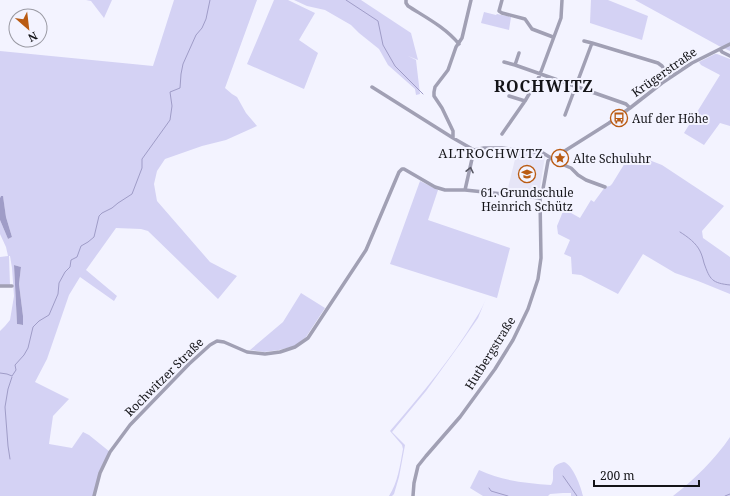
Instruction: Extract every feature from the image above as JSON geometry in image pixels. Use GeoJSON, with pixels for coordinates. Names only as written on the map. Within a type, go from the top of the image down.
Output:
{"type":"FeatureCollection","features":[{"type":"Feature","properties":{"kind":"street"},"geometry":{"type":"LineString","coordinates":[[406,0],[408,6],[445,30],[453,36],[459,44]]}},
{"type":"Feature","properties":{"kind":"street"},"geometry":{"type":"LineString","coordinates":[[453,138],[453,131],[442,108],[434,96],[434,92],[435,87],[448,70],[462,38],[471,0]]}},
{"type":"Feature","properties":{"kind":"street"},"geometry":{"type":"LineString","coordinates":[[502,0],[499,11],[525,19],[532,29],[553,38]]}},
{"type":"Feature","properties":{"kind":"street"},"geometry":{"type":"LineString","coordinates":[[502,134],[525,101],[540,75],[561,18],[562,0]]}},
{"type":"Feature","properties":{"kind":"street"},"geometry":{"type":"LineString","coordinates":[[584,41],[658,63],[670,77]]}},
{"type":"Feature","properties":{"kind":"street"},"geometry":{"type":"LineString","coordinates":[[565,115],[592,43]]}},
{"type":"Feature","properties":{"kind":"street","name":"Krügerstraße"},"geometry":{"type":"LineString","coordinates":[[550,158],[596,132],[670,77],[700,58],[730,44]]}},
{"type":"Feature","properties":{"kind":"street"},"geometry":{"type":"LineString","coordinates":[[720,49],[722,52],[730,56]]}},
{"type":"Feature","properties":{"kind":"street"},"geometry":{"type":"LineString","coordinates":[[515,65],[519,53]]}},
{"type":"Feature","properties":{"kind":"street"},"geometry":{"type":"LineString","coordinates":[[504,62],[626,104],[630,108]]}},
{"type":"Feature","properties":{"kind":"street"},"geometry":{"type":"LineString","coordinates":[[372,87],[474,150],[493,148],[543,153],[571,168],[586,180],[605,186]]}},
{"type":"Feature","properties":{"kind":"street"},"geometry":{"type":"LineString","coordinates":[[509,96],[525,101]]}},
{"type":"Feature","properties":{"kind":"street"},"geometry":{"type":"LineString","coordinates":[[474,150],[465,190],[540,198]]}},
{"type":"Feature","properties":{"kind":"street","name":"Hutbergstraße"},"geometry":{"type":"LineString","coordinates":[[413,496],[418,466],[460,417],[495,369],[528,309],[538,279],[541,258],[540,198],[547,163],[550,158]]}},
{"type":"Feature","properties":{"kind":"street","name":"Rochwitzer Straße"},"geometry":{"type":"LineString","coordinates":[[94,496],[100,473],[110,452],[126,430],[189,364],[210,345],[217,342],[224,342],[247,352],[265,354],[280,352],[296,347],[308,338],[366,250],[398,172],[404,169],[439,189],[465,190]]}},
{"type":"Feature","properties":{"kind":"street"},"geometry":{"type":"LineString","coordinates":[[0,286],[12,286]]}},
{"type":"Feature","properties":{"kind":"shaded area"},"geometry":{"type":"Polygon","coordinates":[[[86,0],[112,0],[104,18],[91,1],[86,0]]]}},
{"type":"Feature","properties":{"kind":"shaded area"},"geometry":{"type":"Polygon","coordinates":[[[174,0],[257,0],[225,88],[237,97],[246,113],[257,126],[226,140],[202,146],[165,159],[157,171],[154,184],[157,201],[210,262],[237,276],[218,299],[148,231],[141,229],[116,228],[86,270],[117,296],[114,301],[80,277],[69,295],[47,359],[35,382],[69,399],[53,416],[49,444],[72,448],[83,432],[110,452],[101,473],[94,496],[0,496],[0,331],[10,320],[14,296],[10,256],[10,285],[0,285],[0,257],[8,256],[0,234],[0,220],[8,239],[12,237],[6,217],[3,197],[1,196],[0,198],[0,51],[153,66],[174,0]],[[14,265],[17,324],[22,325],[23,316],[19,284],[21,267],[14,265]]]}},
{"type":"Feature","properties":{"kind":"shaded area"},"geometry":{"type":"Polygon","coordinates":[[[274,0],[288,0],[315,13],[299,40],[318,53],[304,89],[247,64],[274,0]]]}},
{"type":"Feature","properties":{"kind":"shaded area"},"geometry":{"type":"Polygon","coordinates":[[[294,0],[361,0],[411,33],[418,60],[408,56],[416,60],[420,94],[416,95],[415,89],[388,65],[379,49],[351,25],[325,10],[307,6],[294,0]]]}},
{"type":"Feature","properties":{"kind":"shaded area"},"geometry":{"type":"Polygon","coordinates":[[[591,0],[608,0],[648,16],[642,40],[590,23],[591,0]]]}},
{"type":"Feature","properties":{"kind":"shaded area"},"geometry":{"type":"Polygon","coordinates":[[[635,0],[730,0],[730,51],[719,46],[635,0]]]}},
{"type":"Feature","properties":{"kind":"shaded area"},"geometry":{"type":"Polygon","coordinates":[[[484,12],[511,17],[509,30],[481,23],[484,12]]]}},
{"type":"Feature","properties":{"kind":"shaded area"},"geometry":{"type":"Polygon","coordinates":[[[715,54],[730,59],[730,126],[720,123],[704,145],[684,133],[720,75],[701,65],[699,62],[715,54]]]}},
{"type":"Feature","properties":{"kind":"shaded area","name":"61. Grundschule Heinrich Schütz"},"geometry":{"type":"Polygon","coordinates":[[[517,151],[542,154],[545,156],[539,194],[507,192],[517,151]]]}},
{"type":"Feature","properties":{"kind":"shaded area"},"geometry":{"type":"Polygon","coordinates":[[[631,153],[662,165],[724,206],[702,231],[703,238],[730,257],[730,294],[675,273],[643,254],[618,294],[581,275],[572,274],[571,257],[564,254],[570,240],[558,234],[557,226],[564,209],[580,218],[591,200],[594,202],[605,187],[612,184],[631,153]]]}},
{"type":"Feature","properties":{"kind":"shaded area"},"geometry":{"type":"Polygon","coordinates":[[[420,181],[438,190],[428,220],[510,248],[497,298],[390,264],[420,181]]]}},
{"type":"Feature","properties":{"kind":"shaded area"},"geometry":{"type":"Polygon","coordinates":[[[1,196],[3,196],[6,217],[12,237],[8,239],[0,220],[1,196]]]}},
{"type":"Feature","properties":{"kind":"shaded area"},"geometry":{"type":"Polygon","coordinates":[[[14,265],[21,267],[19,284],[23,325],[17,324],[14,265]]]}},
{"type":"Feature","properties":{"kind":"shaded area"},"geometry":{"type":"Polygon","coordinates":[[[301,293],[325,308],[306,337],[295,346],[279,350],[264,352],[250,350],[283,322],[301,293]]]}},
{"type":"Feature","properties":{"kind":"shaded area"},"geometry":{"type":"Polygon","coordinates":[[[487,296],[478,318],[460,344],[426,391],[392,432],[405,445],[394,494],[389,496],[397,479],[403,449],[402,445],[390,431],[425,390],[457,347],[479,313],[487,296]]]}},
{"type":"Feature","properties":{"kind":"shaded area"},"geometry":{"type":"Polygon","coordinates":[[[730,437],[730,496],[673,496],[704,468],[730,437]]]}},
{"type":"Feature","properties":{"kind":"shaded area"},"geometry":{"type":"Polygon","coordinates":[[[564,462],[573,472],[583,496],[571,496],[571,493],[563,493],[550,494],[548,496],[483,496],[470,488],[479,470],[505,479],[551,485],[553,482],[553,472],[555,466],[564,462]]]}},
{"type":"Feature","properties":{"kind":"waterway"},"geometry":{"type":"LineString","coordinates":[[0,373],[12,376],[16,370],[15,365],[28,348],[33,327],[49,315],[58,294],[59,283],[65,272],[70,267],[71,260],[77,257],[81,246],[94,237],[99,216],[132,194],[142,168],[142,159],[170,120],[172,106],[170,92],[180,88],[183,64],[196,35],[202,28],[206,19],[210,0]]}},
{"type":"Feature","properties":{"kind":"waterway"},"geometry":{"type":"LineString","coordinates":[[346,0],[378,21],[383,45],[395,66],[423,94]]}},
{"type":"Feature","properties":{"kind":"waterway"},"geometry":{"type":"LineString","coordinates":[[680,232],[692,240],[696,245],[712,280],[730,285]]}},
{"type":"Feature","properties":{"kind":"waterway"},"geometry":{"type":"LineString","coordinates":[[10,459],[5,407],[12,377]]}},
{"type":"Feature","properties":{"kind":"waterway"},"geometry":{"type":"LineString","coordinates":[[563,476],[577,496]]}},
{"type":"Feature","properties":{"kind":"waterway"},"geometry":{"type":"LineString","coordinates":[[489,488],[491,491],[508,496]]}},
{"type":"Feature","properties":{"kind":"waterway"},"geometry":{"type":"LineString","coordinates":[[725,496],[730,494]]}},
{"type":"Feature","properties":{"kind":"place","name":"Auf der Höhe"},"geometry":{"type":"Point","coordinates":[619,118]}},
{"type":"Feature","properties":{"kind":"place","name":"Alte Schuluhr"},"geometry":{"type":"Point","coordinates":[560,158]}},
{"type":"Feature","properties":{"kind":"place","name":"61. Grundschule Heinrich Schütz"},"geometry":{"type":"Point","coordinates":[527,174]}},
{"type":"Feature","properties":{"kind":"district","name":"ROCHWITZ"},"geometry":{"type":"Point","coordinates":[544,86]}},
{"type":"Feature","properties":{"kind":"district","name":"ALTROCHWITZ"},"geometry":{"type":"Point","coordinates":[491,153]}}]}
